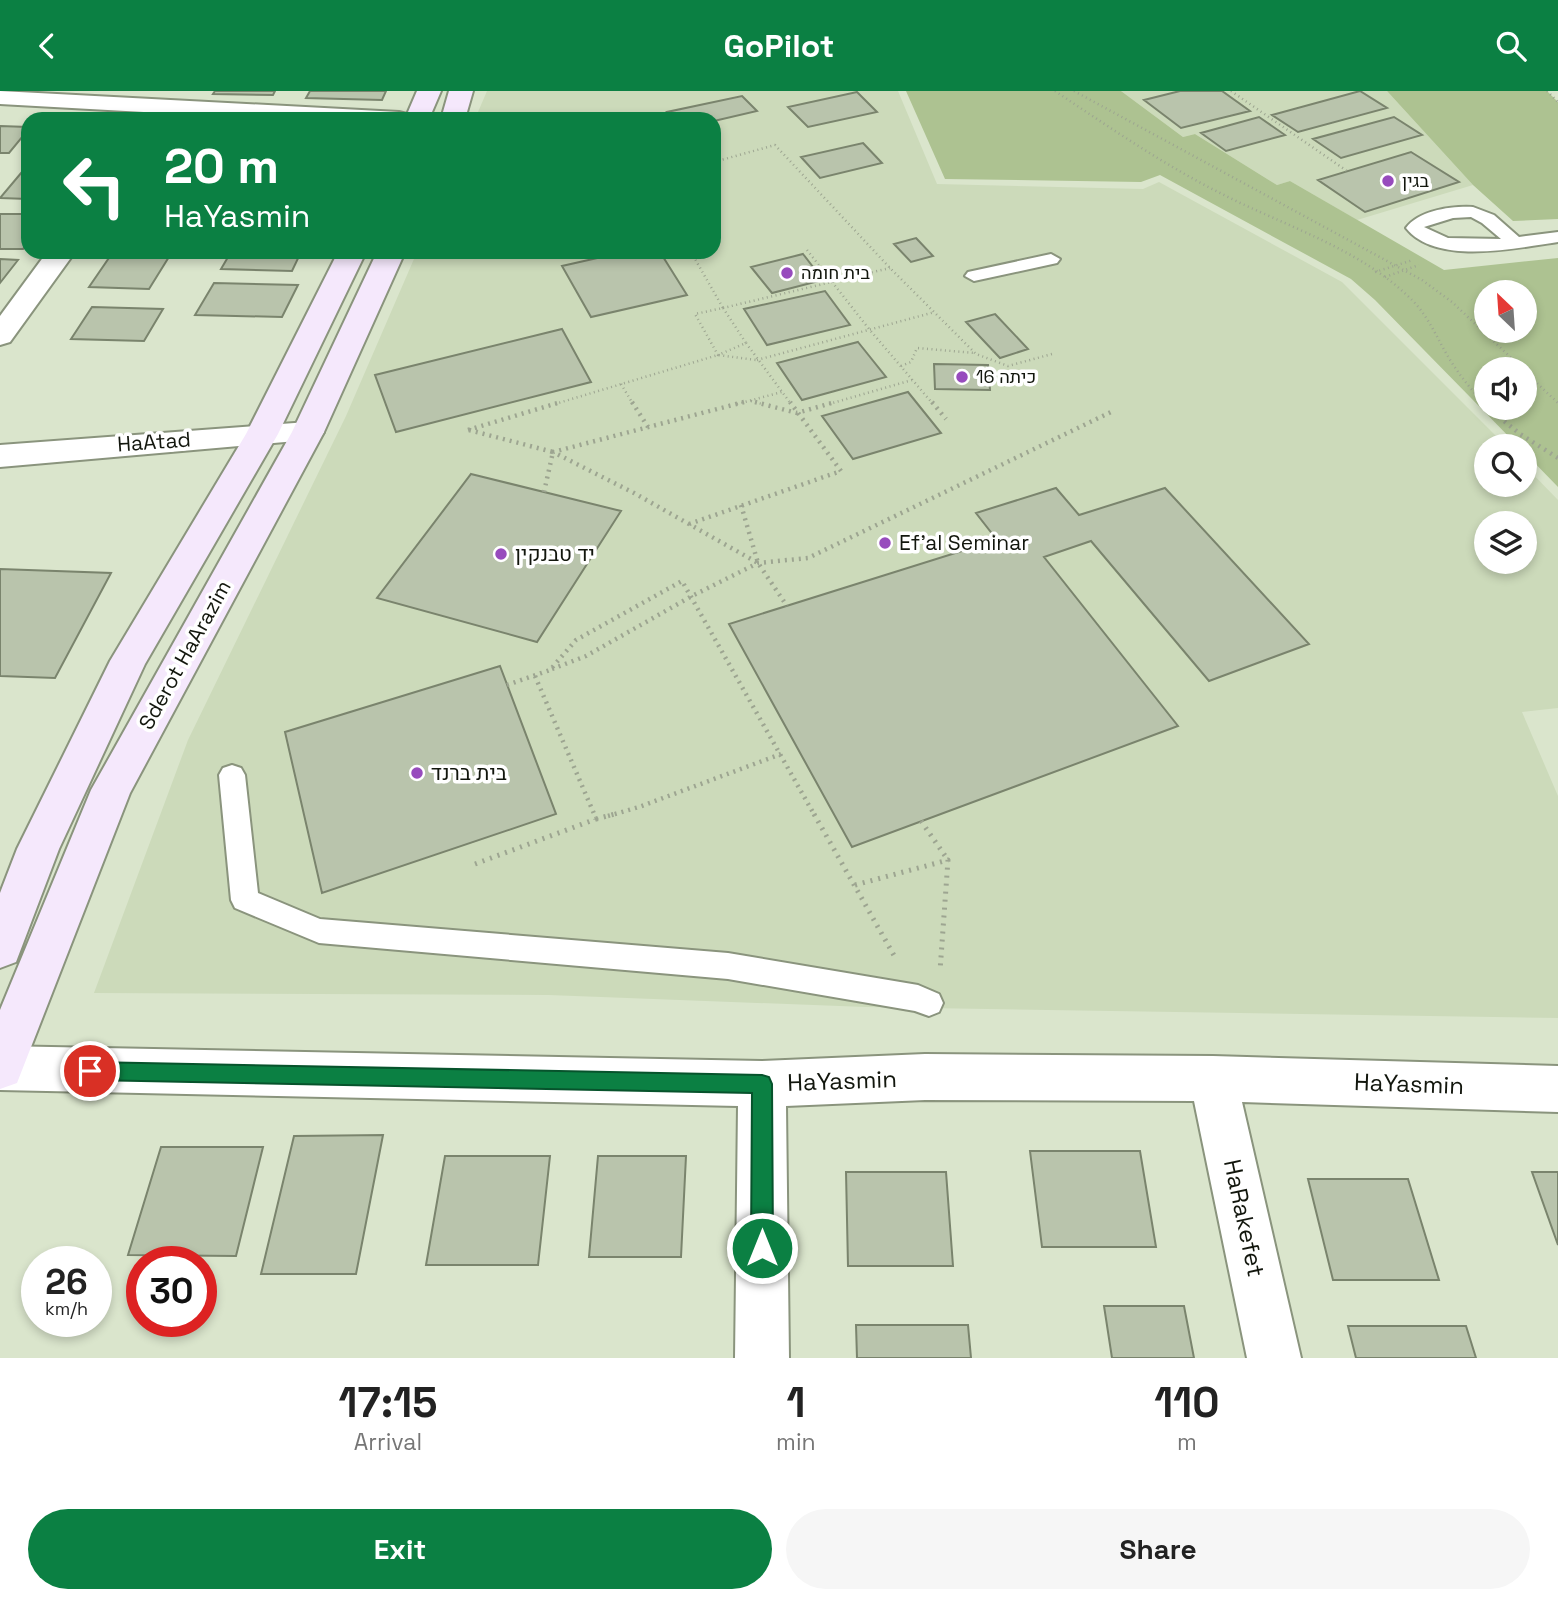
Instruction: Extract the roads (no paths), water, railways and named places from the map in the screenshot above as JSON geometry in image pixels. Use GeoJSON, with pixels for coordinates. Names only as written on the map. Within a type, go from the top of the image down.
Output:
{"type":"FeatureCollection","features":[{"type":"Feature","properties":{"kind":"street"},"geometry":{"type":"LineString","coordinates":[[420,112],[429,91]]}},
{"type":"Feature","properties":{"kind":"street"},"geometry":{"type":"LineString","coordinates":[[455,112],[461,91]]}},
{"type":"Feature","properties":{"kind":"street"},"geometry":{"type":"LineString","coordinates":[[0,97],[275,112]]}},
{"type":"Feature","properties":{"kind":"street"},"geometry":{"type":"LineString","coordinates":[[0,336],[56,259]]}},
{"type":"Feature","properties":{"kind":"street","name":"Sderot HaArazim"},"geometry":{"type":"LineString","coordinates":[[0,948],[38,849],[128,661],[262,434],[349,259]]}},
{"type":"Feature","properties":{"kind":"street","name":"Sderot HaArazim"},"geometry":{"type":"LineString","coordinates":[[0,1068],[111,790],[308,432],[388,259]]}},
{"type":"Feature","properties":{"kind":"street","name":"HaAtad"},"geometry":{"type":"LineString","coordinates":[[0,456],[308,432]]}},
{"type":"Feature","properties":{"kind":"street","name":"HaYasmin"},"geometry":{"type":"LineString","coordinates":[[0,1068],[762,1084],[925,1077],[1213,1079],[1558,1089]]}},
{"type":"Feature","properties":{"kind":"street","name":"HaRakefet"},"geometry":{"type":"LineString","coordinates":[[1213,1079],[1274,1358]]}},
{"type":"Feature","properties":{"kind":"street"},"geometry":{"type":"LineString","coordinates":[[762,1084],[762,1358]]}},
{"type":"Feature","properties":{"kind":"lane"},"geometry":{"type":"LineString","coordinates":[[1514,242],[1488,218],[1473,211],[1461,210],[1419,222],[1414,228],[1423,236],[1454,246],[1514,242],[1558,237]]}},
{"type":"Feature","properties":{"kind":"lane"},"geometry":{"type":"LineString","coordinates":[[974,276],[1051,259]]}},
{"type":"Feature","properties":{"kind":"lane"},"geometry":{"type":"LineString","coordinates":[[232,775],[245,900],[318,931],[728,965],[924,1000]]}},
{"type":"Feature","properties":{"kind":"place","name":"בגין"},"geometry":{"type":"Point","coordinates":[1388,181]}},
{"type":"Feature","properties":{"kind":"place","name":"בית חומה"},"geometry":{"type":"Point","coordinates":[787,273]}},
{"type":"Feature","properties":{"kind":"place","name":"כיתה 16"},"geometry":{"type":"Point","coordinates":[962,377]}},
{"type":"Feature","properties":{"kind":"place","name":"Ef'al Seminar"},"geometry":{"type":"Point","coordinates":[885,543]}},
{"type":"Feature","properties":{"kind":"place","name":"יד טבנקין"},"geometry":{"type":"Point","coordinates":[501,554]}},
{"type":"Feature","properties":{"kind":"place","name":"בית ברנד"},"geometry":{"type":"Point","coordinates":[417,773]}}]}
